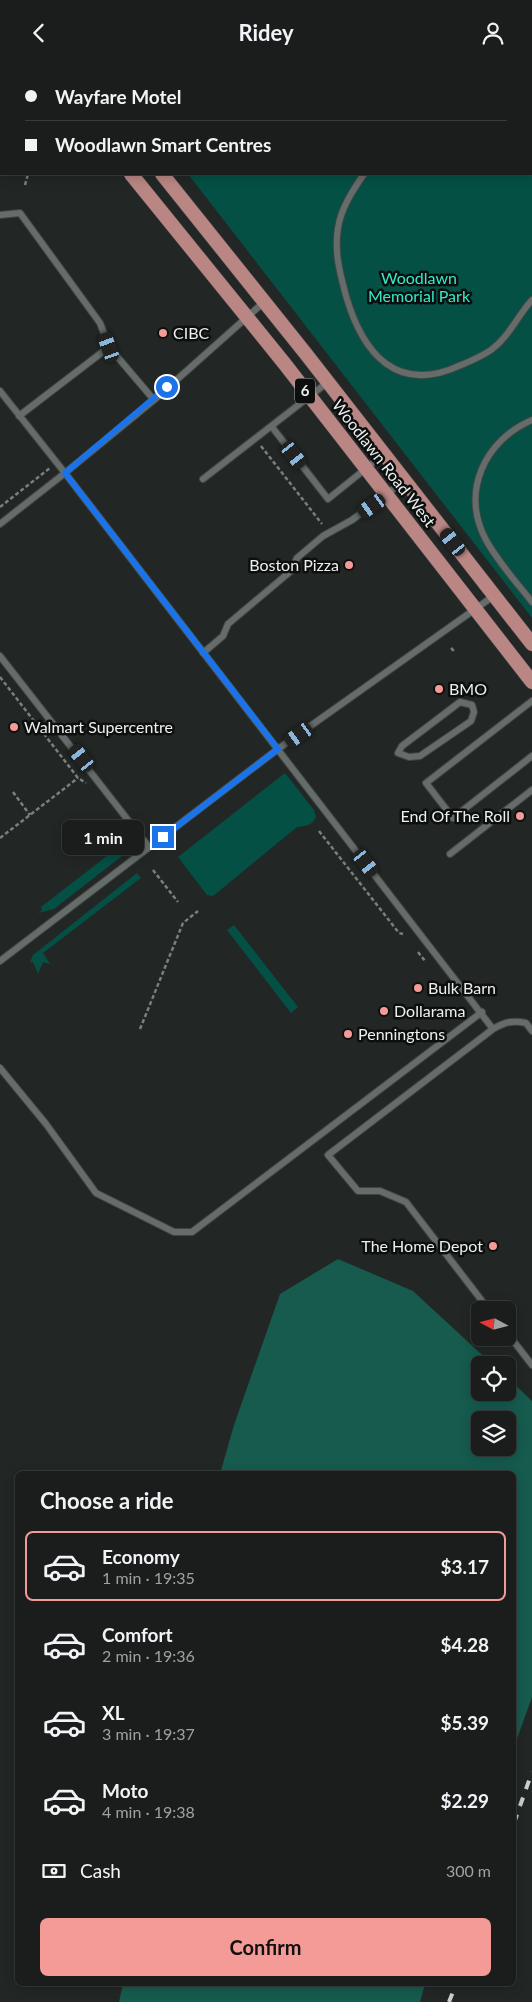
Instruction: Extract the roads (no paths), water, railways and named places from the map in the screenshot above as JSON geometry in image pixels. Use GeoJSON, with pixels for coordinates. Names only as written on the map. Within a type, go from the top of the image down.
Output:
{"type":"FeatureCollection","features":[{"type":"Feature","properties":{"kind":"main road","name":"Woodlawn Road West"},"geometry":{"type":"LineString","coordinates":[[132,175],[310,397],[532,682]]}},
{"type":"Feature","properties":{"kind":"main road","name":"Woodlawn Road West"},"geometry":{"type":"LineString","coordinates":[[163,175],[328,381],[532,644]]}},
{"type":"Feature","properties":{"kind":"lane"},"geometry":{"type":"LineString","coordinates":[[363,175],[341,215],[336,241],[337,256],[350,309],[361,333],[385,362],[413,376],[434,375],[450,371],[483,355],[499,343],[532,300]]}},
{"type":"Feature","properties":{"kind":"lane"},"geometry":{"type":"LineString","coordinates":[[0,215],[20,213],[100,323],[109,347],[154,400]]}},
{"type":"Feature","properties":{"kind":"lane"},"geometry":{"type":"LineString","coordinates":[[0,524],[154,400],[264,302]]}},
{"type":"Feature","properties":{"kind":"lane"},"geometry":{"type":"LineString","coordinates":[[19,416],[109,347]]}},
{"type":"Feature","properties":{"kind":"lane"},"geometry":{"type":"LineString","coordinates":[[202,479],[272,427],[328,381]]}},
{"type":"Feature","properties":{"kind":"lane"},"geometry":{"type":"LineString","coordinates":[[0,391],[482,1012],[493,1029]]}},
{"type":"Feature","properties":{"kind":"lane"},"geometry":{"type":"LineString","coordinates":[[532,420],[517,426],[503,436],[491,450],[482,466],[477,495],[479,519],[487,541],[532,602]]}},
{"type":"Feature","properties":{"kind":"lane"},"geometry":{"type":"LineString","coordinates":[[272,427],[328,499],[384,454]]}},
{"type":"Feature","properties":{"kind":"lane"},"geometry":{"type":"LineString","coordinates":[[203,653],[224,636],[228,624],[291,571],[297,558],[323,536],[352,520],[405,480]]}},
{"type":"Feature","properties":{"kind":"lane"},"geometry":{"type":"LineString","coordinates":[[0,961],[278,749],[477,610],[495,595]]}},
{"type":"Feature","properties":{"kind":"lane"},"geometry":{"type":"LineString","coordinates":[[0,655],[149,847]]}},
{"type":"Feature","properties":{"kind":"lane"},"geometry":{"type":"LineString","coordinates":[[532,701],[426,783],[453,818],[532,757]]}},
{"type":"Feature","properties":{"kind":"lane"},"geometry":{"type":"LineString","coordinates":[[460,702],[472,705],[474,713],[471,721],[427,752],[420,756],[409,757],[398,753],[402,747],[460,702]]}},
{"type":"Feature","properties":{"kind":"lane"},"geometry":{"type":"LineString","coordinates":[[450,854],[532,790]]}},
{"type":"Feature","properties":{"kind":"lane"},"geometry":{"type":"LineString","coordinates":[[0,1067],[46,1124],[96,1193],[174,1232],[192,1233],[482,1012]]}},
{"type":"Feature","properties":{"kind":"lane"},"geometry":{"type":"LineString","coordinates":[[482,1301],[406,1202],[380,1191],[358,1191],[328,1155],[493,1029],[510,1021],[529,1021],[532,1031]]}},
{"type":"Feature","properties":{"kind":"lane"},"geometry":{"type":"LineString","coordinates":[[516,1344],[532,1365]]}},
{"type":"Feature","properties":{"kind":"railway"},"geometry":{"type":"LineString","coordinates":[[516,1817],[532,1772]]}},
{"type":"Feature","properties":{"kind":"railway"},"geometry":{"type":"LineString","coordinates":[[449,2002],[455,1986]]}},
{"type":"Feature","properties":{"kind":"place","name":"CIBC"},"geometry":{"type":"Point","coordinates":[163,333]}},
{"type":"Feature","properties":{"kind":"place","name":"Boston Pizza"},"geometry":{"type":"Point","coordinates":[349,565]}},
{"type":"Feature","properties":{"kind":"place","name":"BMO"},"geometry":{"type":"Point","coordinates":[439,689]}},
{"type":"Feature","properties":{"kind":"place","name":"Walmart Supercentre"},"geometry":{"type":"Point","coordinates":[14,727]}},
{"type":"Feature","properties":{"kind":"place","name":"End Of The Roll"},"geometry":{"type":"Point","coordinates":[520,816]}},
{"type":"Feature","properties":{"kind":"place","name":"Bulk Barn"},"geometry":{"type":"Point","coordinates":[418,988]}},
{"type":"Feature","properties":{"kind":"place","name":"Dollarama"},"geometry":{"type":"Point","coordinates":[384,1011]}},
{"type":"Feature","properties":{"kind":"place","name":"Penningtons"},"geometry":{"type":"Point","coordinates":[348,1034]}},
{"type":"Feature","properties":{"kind":"place","name":"The Home Depot"},"geometry":{"type":"Point","coordinates":[493,1246]}},
{"type":"Feature","properties":{"kind":"park label","name":"Woodlawn Memorial Park"},"geometry":{"type":"Point","coordinates":[419,287]}}]}
